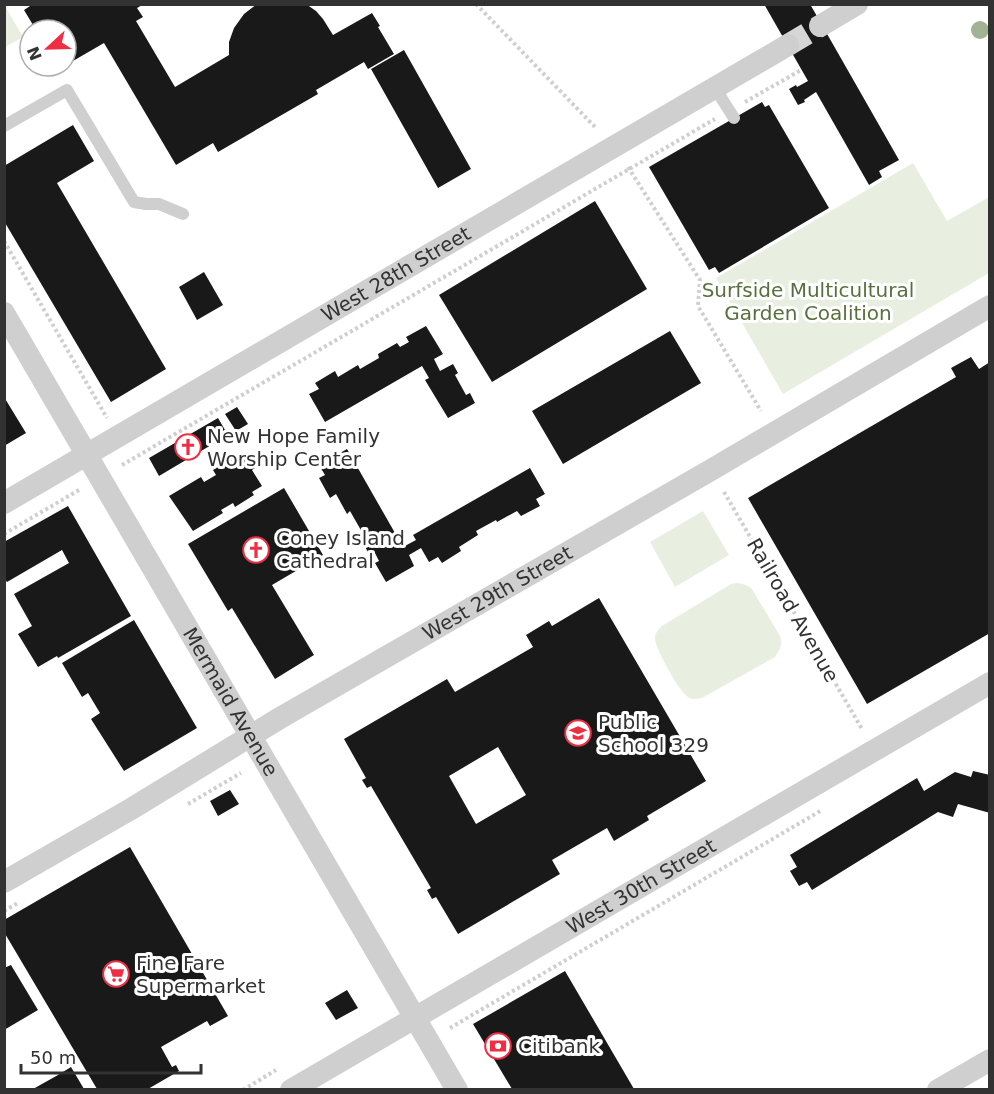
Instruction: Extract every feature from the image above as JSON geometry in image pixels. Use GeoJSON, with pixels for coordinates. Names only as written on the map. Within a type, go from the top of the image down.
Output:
{"type":"FeatureCollection","features":[{"type":"Feature","properties":{"kind":"street"},"geometry":{"type":"LineString","coordinates":[[820,26],[857,4]]}},
{"type":"Feature","properties":{"kind":"street","name":"West 28th Street"},"geometry":{"type":"LineString","coordinates":[[4,503],[788,45]]}},
{"type":"Feature","properties":{"kind":"street","name":"West 29th Street"},"geometry":{"type":"LineString","coordinates":[[4,882],[131,809],[251,735],[990,306]]}},
{"type":"Feature","properties":{"kind":"street","name":"Mermaid Avenue"},"geometry":{"type":"LineString","coordinates":[[4,313],[457,1089]]}},
{"type":"Feature","properties":{"kind":"street","name":"West 30th Street"},"geometry":{"type":"LineString","coordinates":[[291,1089],[990,683]]}},
{"type":"Feature","properties":{"kind":"street"},"geometry":{"type":"LineString","coordinates":[[938,1089],[990,1060]]}},
{"type":"Feature","properties":{"kind":"lane"},"geometry":{"type":"LineString","coordinates":[[715,88],[732,115]]}},
{"type":"Feature","properties":{"kind":"lane"},"geometry":{"type":"LineString","coordinates":[[4,126],[68,90],[134,202],[159,204],[183,214]]}},
{"type":"Feature","properties":{"kind":"path"},"geometry":{"type":"LineString","coordinates":[[476,4],[596,128]]}},
{"type":"Feature","properties":{"kind":"path"},"geometry":{"type":"LineString","coordinates":[[123,465],[629,169],[732,115],[801,70]]}},
{"type":"Feature","properties":{"kind":"path"},"geometry":{"type":"LineString","coordinates":[[615,146],[700,280],[698,306],[761,411]]}},
{"type":"Feature","properties":{"kind":"path"},"geometry":{"type":"LineString","coordinates":[[4,242],[110,424]]}},
{"type":"Feature","properties":{"kind":"path"},"geometry":{"type":"LineString","coordinates":[[4,534],[80,490]]}},
{"type":"Feature","properties":{"kind":"path","name":"Railroad Avenue"},"geometry":{"type":"LineString","coordinates":[[724,492],[862,729]]}},
{"type":"Feature","properties":{"kind":"path"},"geometry":{"type":"LineString","coordinates":[[450,1028],[828,807]]}},
{"type":"Feature","properties":{"kind":"green space"},"geometry":{"type":"Polygon","coordinates":[[[5,6],[18,28],[18,40],[4,47],[5,6]]]}},
{"type":"Feature","properties":{"kind":"green space","name":"Surfside Multicultural Garden Coalition"},"geometry":{"type":"Polygon","coordinates":[[[913,163],[947,221],[989,197],[989,273],[783,394],[716,278],[913,163]]]}},
{"type":"Feature","properties":{"kind":"green space"},"geometry":{"type":"Polygon","coordinates":[[[703,511],[729,555],[675,587],[650,542],[703,511]]]}},
{"type":"Feature","properties":{"kind":"green space"},"geometry":{"type":"Polygon","coordinates":[[[737,583],[752,589],[780,636],[780,649],[775,657],[702,698],[690,698],[679,687],[659,650],[655,638],[658,630],[731,584],[737,583]]]}},
{"type":"Feature","properties":{"kind":"building"},"geometry":{"type":"Polygon","coordinates":[[[33,4],[144,4],[137,8],[143,17],[136,21],[175,87],[229,55],[229,42],[234,28],[244,14],[257,4],[306,4],[323,19],[333,35],[372,13],[394,54],[368,69],[364,62],[316,90],[318,94],[218,152],[213,143],[176,165],[104,43],[78,58],[78,18],[29,18],[24,10],[33,4]]]}},
{"type":"Feature","properties":{"kind":"building"},"geometry":{"type":"Polygon","coordinates":[[[764,4],[810,4],[899,160],[879,171],[882,177],[869,185],[816,92],[798,105],[789,89],[808,81],[764,4]]]}},
{"type":"Feature","properties":{"kind":"building"},"geometry":{"type":"Polygon","coordinates":[[[404,50],[471,169],[438,188],[371,69],[404,50]]]}},
{"type":"Feature","properties":{"kind":"building"},"geometry":{"type":"Polygon","coordinates":[[[762,102],[765,107],[769,105],[829,208],[719,273],[715,267],[709,270],[649,167],[762,102]]]}},
{"type":"Feature","properties":{"kind":"building"},"geometry":{"type":"Polygon","coordinates":[[[73,125],[94,161],[57,183],[166,369],[111,402],[4,221],[4,166],[73,125]]]}},
{"type":"Feature","properties":{"kind":"building"},"geometry":{"type":"Polygon","coordinates":[[[595,201],[647,289],[492,382],[439,295],[595,201]]]}},
{"type":"Feature","properties":{"kind":"building"},"geometry":{"type":"Polygon","coordinates":[[[204,272],[223,305],[197,320],[179,287],[204,272]]]}},
{"type":"Feature","properties":{"kind":"building"},"geometry":{"type":"Polygon","coordinates":[[[426,326],[443,354],[434,359],[440,371],[453,364],[458,373],[455,375],[466,395],[470,393],[475,403],[448,418],[425,380],[429,378],[422,366],[325,422],[309,394],[319,389],[315,383],[335,371],[338,377],[358,365],[360,369],[379,358],[378,354],[397,343],[400,347],[409,342],[406,337],[426,326]]]}},
{"type":"Feature","properties":{"kind":"building"},"geometry":{"type":"Polygon","coordinates":[[[670,331],[701,383],[563,464],[532,411],[670,331]]]}},
{"type":"Feature","properties":{"kind":"building"},"geometry":{"type":"Polygon","coordinates":[[[971,357],[979,369],[990,362],[990,633],[867,704],[748,498],[956,377],[951,368],[971,357]]]}},
{"type":"Feature","properties":{"kind":"building"},"geometry":{"type":"Polygon","coordinates":[[[4,397],[26,433],[4,446],[4,397]]]}},
{"type":"Feature","properties":{"kind":"building"},"geometry":{"type":"Polygon","coordinates":[[[237,407],[248,424],[236,431],[225,414],[237,407]]]}},
{"type":"Feature","properties":{"kind":"building","name":"New Hope Family Worship Center"},"geometry":{"type":"Polygon","coordinates":[[[218,418],[228,435],[159,476],[149,458],[218,418]]]}},
{"type":"Feature","properties":{"kind":"building"},"geometry":{"type":"Polygon","coordinates":[[[347,449],[403,547],[416,540],[413,535],[530,468],[545,494],[536,499],[540,506],[521,516],[517,511],[476,531],[478,535],[459,547],[461,551],[442,563],[438,557],[429,562],[421,548],[409,555],[414,566],[386,582],[375,563],[379,561],[374,551],[369,554],[358,534],[362,532],[350,511],[347,514],[336,494],[330,498],[319,478],[325,475],[319,465],[347,449]]]}},
{"type":"Feature","properties":{"kind":"building"},"geometry":{"type":"Polygon","coordinates":[[[246,453],[255,468],[252,470],[262,486],[252,492],[254,495],[235,507],[233,503],[221,510],[223,513],[193,531],[169,496],[201,477],[204,482],[216,475],[213,470],[246,453]]]}},
{"type":"Feature","properties":{"kind":"building","name":"Coney Island Cathedral"},"geometry":{"type":"Polygon","coordinates":[[[284,488],[323,555],[272,585],[314,655],[275,679],[232,608],[228,611],[188,544],[284,488]]]}},
{"type":"Feature","properties":{"kind":"building"},"geometry":{"type":"Polygon","coordinates":[[[68,506],[131,616],[38,667],[18,634],[32,626],[14,594],[69,563],[62,550],[7,582],[4,578],[4,542],[68,506]]]}},
{"type":"Feature","properties":{"kind":"building"},"geometry":{"type":"Polygon","coordinates":[[[599,598],[706,781],[647,816],[649,820],[614,841],[607,828],[552,860],[560,874],[458,934],[436,897],[432,899],[427,890],[431,888],[371,786],[367,788],[362,780],[366,778],[344,739],[447,679],[455,692],[533,647],[526,635],[549,621],[552,626],[599,598]],[[498,747],[449,776],[476,824],[526,795],[498,747]]]}},
{"type":"Feature","properties":{"kind":"building"},"geometry":{"type":"Polygon","coordinates":[[[134,620],[197,728],[124,771],[91,719],[100,713],[88,693],[82,697],[62,663],[134,620]]]}},
{"type":"Feature","properties":{"kind":"building"},"geometry":{"type":"Polygon","coordinates":[[[973,771],[990,775],[990,813],[958,804],[953,817],[938,812],[812,890],[807,882],[799,886],[790,871],[797,867],[790,855],[917,778],[924,791],[955,772],[971,777],[973,771]]]}},
{"type":"Feature","properties":{"kind":"building"},"geometry":{"type":"Polygon","coordinates":[[[230,790],[239,804],[218,816],[210,801],[230,790]]]}},
{"type":"Feature","properties":{"kind":"building","name":"Fine Fare Supermarket"},"geometry":{"type":"Polygon","coordinates":[[[130,847],[228,1016],[210,1026],[207,1021],[161,1047],[172,1067],[176,1065],[179,1071],[148,1089],[97,1089],[4,932],[4,920],[130,847]]]}},
{"type":"Feature","properties":{"kind":"building"},"geometry":{"type":"Polygon","coordinates":[[[11,965],[38,1010],[4,1030],[4,968],[11,965]]]}},
{"type":"Feature","properties":{"kind":"building"},"geometry":{"type":"Polygon","coordinates":[[[565,971],[634,1089],[512,1089],[473,1024],[565,971]]]}},
{"type":"Feature","properties":{"kind":"building"},"geometry":{"type":"Polygon","coordinates":[[[347,990],[358,1008],[336,1020],[325,1003],[347,990]]]}},
{"type":"Feature","properties":{"kind":"building"},"geometry":{"type":"Polygon","coordinates":[[[71,1067],[84,1089],[33,1089],[58,1075],[71,1067]]]}},
{"type":"Feature","properties":{"kind":"tunnel"},"geometry":{"type":"LineString","coordinates":[[788,45],[820,26]]}},
{"type":"Feature","properties":{"kind":"place","name":"New Hope Family Worship Center"},"geometry":{"type":"Point","coordinates":[188,447]}},
{"type":"Feature","properties":{"kind":"place","name":"Coney Island Cathedral"},"geometry":{"type":"Point","coordinates":[256,550]}},
{"type":"Feature","properties":{"kind":"place","name":"Public School 329"},"geometry":{"type":"Point","coordinates":[578,733]}},
{"type":"Feature","properties":{"kind":"place","name":"Fine Fare Supermarket"},"geometry":{"type":"Point","coordinates":[116,974]}},
{"type":"Feature","properties":{"kind":"place","name":"Citibank"},"geometry":{"type":"Point","coordinates":[498,1046]}}]}
